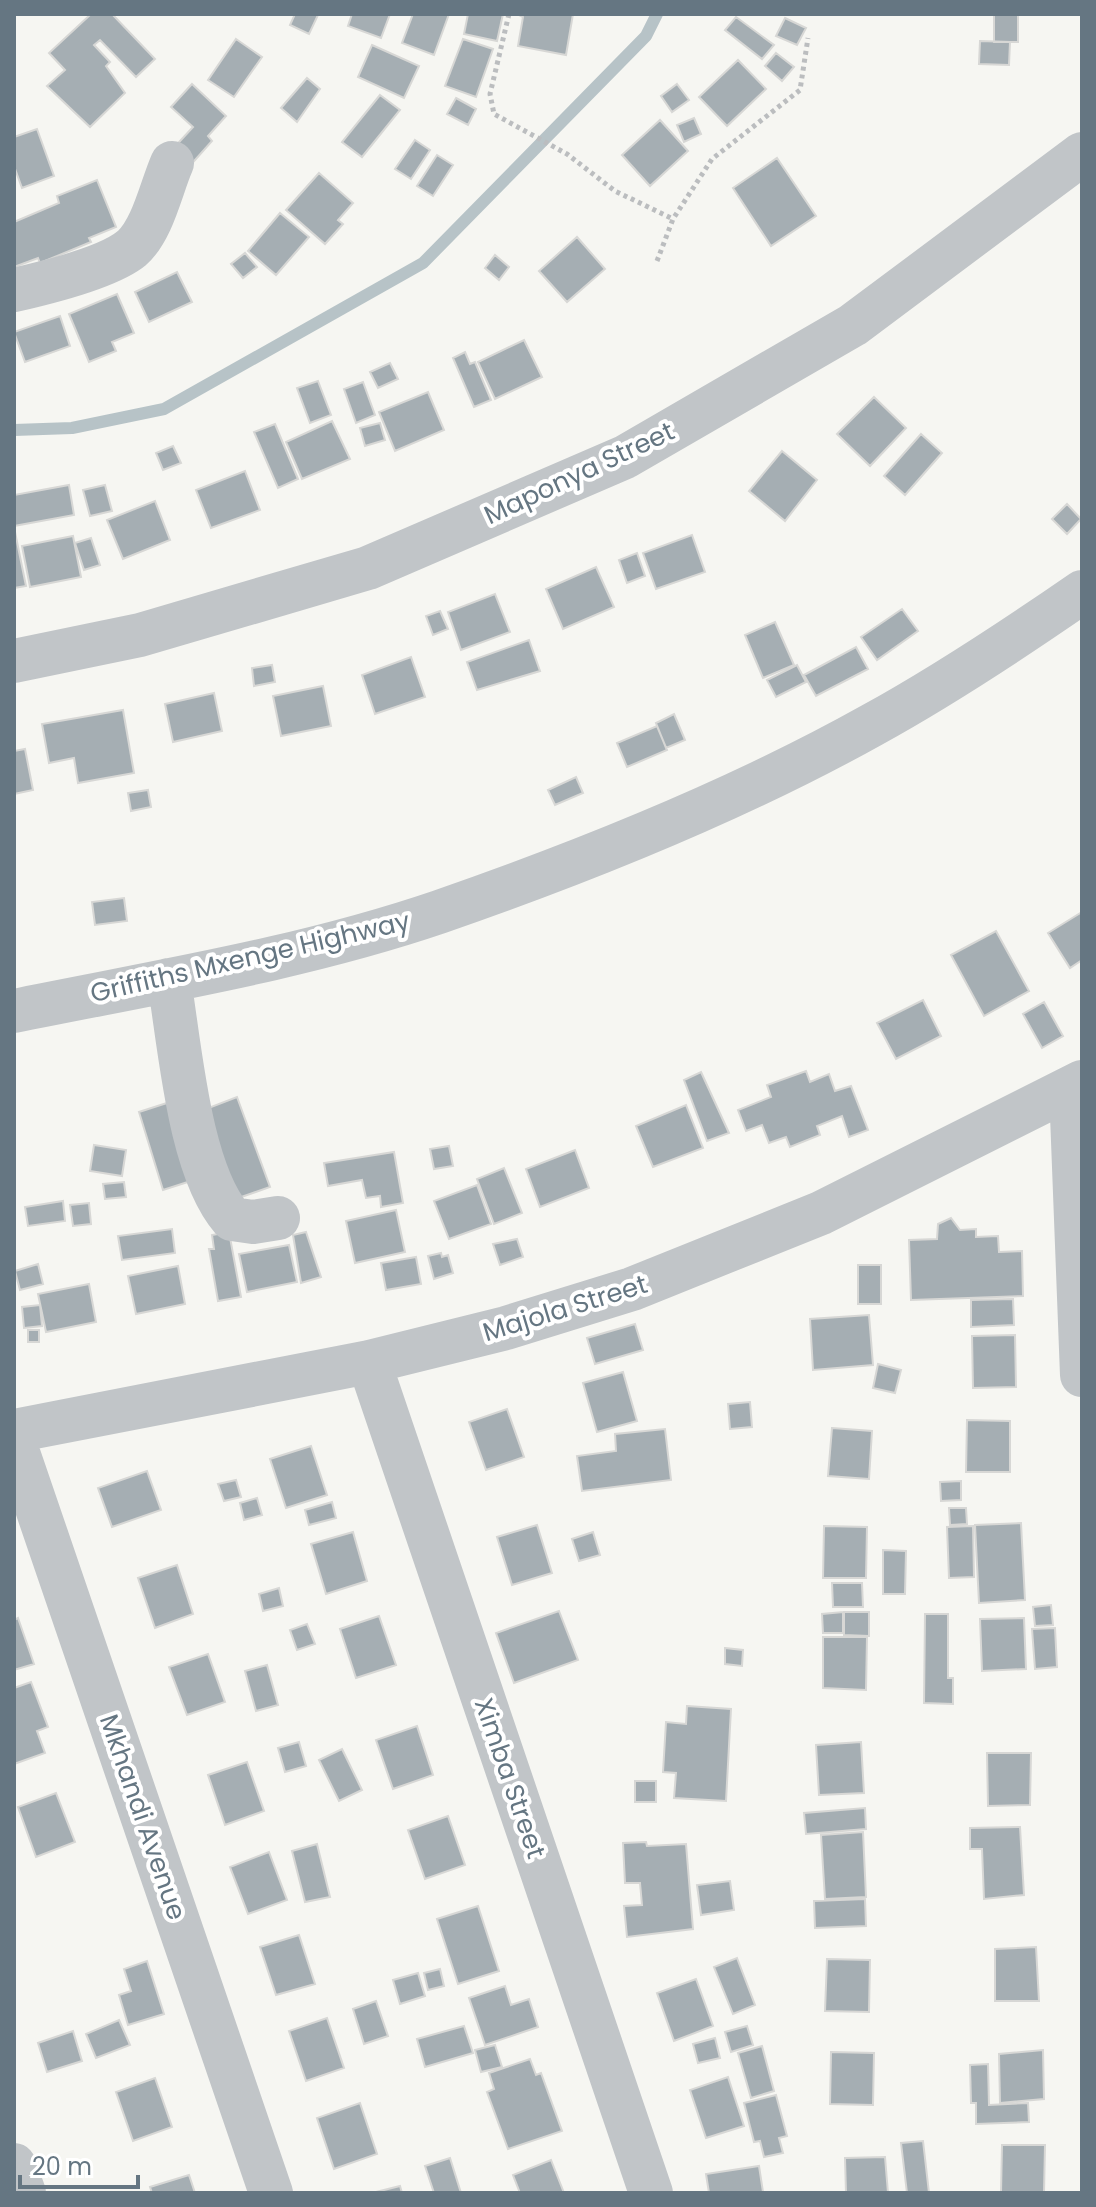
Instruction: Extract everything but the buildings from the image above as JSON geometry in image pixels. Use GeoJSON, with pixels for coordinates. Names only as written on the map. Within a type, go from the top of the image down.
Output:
{"type":"FeatureCollection","features":[{"type":"Feature","properties":{"kind":"street","name":"Maponya Street"},"geometry":{"type":"LineString","coordinates":[[14,661],[140,635],[368,568],[625,457],[853,325],[1082,154]]}},
{"type":"Feature","properties":{"kind":"street"},"geometry":{"type":"LineString","coordinates":[[14,290],[109,261],[132,247],[146,226],[172,163]]}},
{"type":"Feature","properties":{"kind":"street","name":"Griffiths Mxenge Highway"},"geometry":{"type":"LineString","coordinates":[[14,1011],[321,945],[437,912],[624,841],[765,780],[872,726],[1000,648],[1082,592]]}},
{"type":"Feature","properties":{"kind":"street"},"geometry":{"type":"LineString","coordinates":[[169,980],[193,1119],[209,1184],[232,1219],[253,1222],[278,1218]]}},
{"type":"Feature","properties":{"kind":"street"},"geometry":{"type":"LineString","coordinates":[[1077,1085],[1082,1375]]}},
{"type":"Feature","properties":{"kind":"street","name":"Majola Street"},"geometry":{"type":"LineString","coordinates":[[14,1431],[369,1362],[574,1308],[731,1251],[821,1213],[1077,1085]]}},
{"type":"Feature","properties":{"kind":"street","name":"Ximba Street"},"geometry":{"type":"LineString","coordinates":[[369,1362],[651,2193]]}},
{"type":"Feature","properties":{"kind":"street","name":"Mkhandi Avenue"},"geometry":{"type":"LineString","coordinates":[[14,1441],[271,2193]]}},
{"type":"Feature","properties":{"kind":"street"},"geometry":{"type":"LineString","coordinates":[[14,2165],[24,2193]]}},
{"type":"Feature","properties":{"kind":"path"},"geometry":{"type":"LineString","coordinates":[[509,14],[490,94],[494,114],[567,154],[615,191],[673,219]]}},
{"type":"Feature","properties":{"kind":"path"},"geometry":{"type":"LineString","coordinates":[[657,261],[673,219],[712,159],[800,90],[808,38]]}},
{"type":"Feature","properties":{"kind":"waterway"},"geometry":{"type":"LineString","coordinates":[[14,430],[72,428],[164,409],[423,263],[646,36],[657,14]]}}]}
